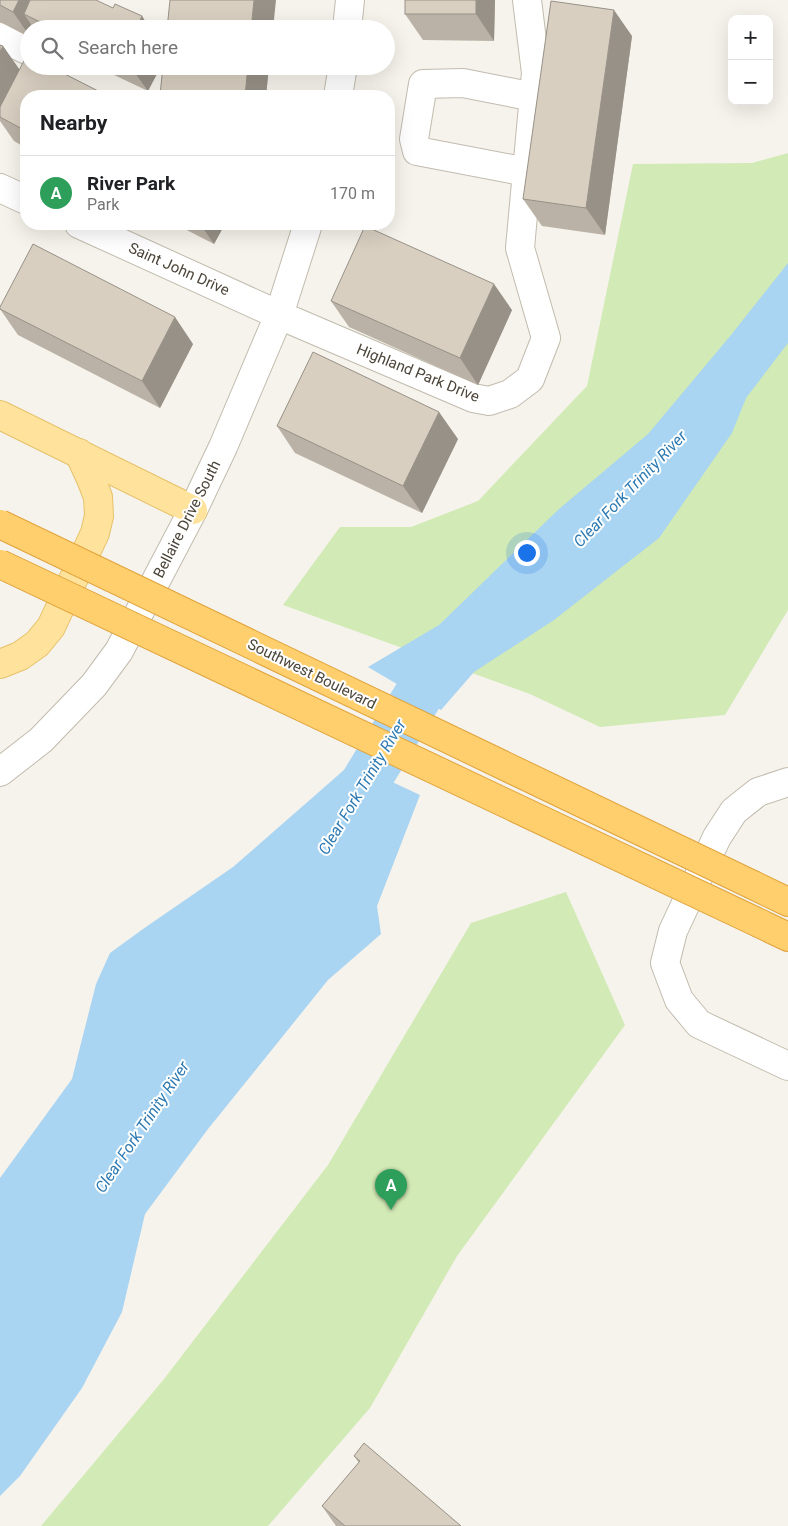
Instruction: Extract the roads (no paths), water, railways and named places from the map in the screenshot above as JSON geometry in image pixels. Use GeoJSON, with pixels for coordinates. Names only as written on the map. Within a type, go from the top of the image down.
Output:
{"type":"FeatureCollection","features":[{"type":"Feature","properties":{"kind":"highway","name":"Southwest Boulevard"},"geometry":{"type":"LineString","coordinates":[[0,524],[788,902]]}},
{"type":"Feature","properties":{"kind":"highway"},"geometry":{"type":"LineString","coordinates":[[0,564],[788,937]]}},
{"type":"Feature","properties":{"kind":"highway"},"geometry":{"type":"LineString","coordinates":[[753,885],[788,884]]}},
{"type":"Feature","properties":{"kind":"main road"},"geometry":{"type":"LineString","coordinates":[[0,415],[193,510]]}},
{"type":"Feature","properties":{"kind":"main road"},"geometry":{"type":"LineString","coordinates":[[0,664],[20,656],[37,644],[51,627],[95,534],[98,516],[98,497],[79,453]]}},
{"type":"Feature","properties":{"kind":"street"},"geometry":{"type":"LineString","coordinates":[[348,20],[350,0]]}},
{"type":"Feature","properties":{"kind":"street","name":"Highland Park Drive"},"geometry":{"type":"LineString","coordinates":[[279,315],[473,398],[489,401],[510,394],[530,379],[546,338],[520,248],[536,73],[527,0]]}},
{"type":"Feature","properties":{"kind":"street"},"geometry":{"type":"LineString","coordinates":[[0,37],[20,47]]}},
{"type":"Feature","properties":{"kind":"street"},"geometry":{"type":"LineString","coordinates":[[339,90],[342,75]]}},
{"type":"Feature","properties":{"kind":"street"},"geometry":{"type":"LineString","coordinates":[[527,172],[417,151],[414,139],[423,84],[463,83],[534,97]]}},
{"type":"Feature","properties":{"kind":"street"},"geometry":{"type":"LineString","coordinates":[[0,188],[20,197]]}},
{"type":"Feature","properties":{"kind":"street","name":"Saint John Drive"},"geometry":{"type":"LineString","coordinates":[[91,230],[279,315]]}},
{"type":"Feature","properties":{"kind":"street","name":"Bellaire Drive South"},"geometry":{"type":"LineString","coordinates":[[0,772],[41,740],[94,685],[119,651],[193,510],[223,448],[279,315],[306,230]]}},
{"type":"Feature","properties":{"kind":"street"},"geometry":{"type":"LineString","coordinates":[[788,782],[758,792],[734,811],[717,837],[673,931],[665,963],[679,1000],[699,1024],[788,1066]]}},
{"type":"Feature","properties":{"kind":"water"},"geometry":{"type":"Polygon","coordinates":[[[788,263],[788,343],[746,398],[732,433],[659,538],[554,620],[474,672],[441,710],[368,667],[439,625],[559,509],[648,434],[731,335],[788,263]]]}},
{"type":"Feature","properties":{"kind":"water"},"geometry":{"type":"Polygon","coordinates":[[[352,763],[420,795],[377,906],[381,934],[328,980],[208,1129],[145,1214],[122,1312],[82,1388],[20,1476],[0,1496],[0,1178],[72,1079],[96,984],[110,953],[233,867],[352,763]]]}},
{"type":"Feature","properties":{"kind":"waterway","name":"Clear Fork Trinity River"},"geometry":{"type":"LineString","coordinates":[[336,830],[438,663],[459,644]]}},
{"type":"Feature","properties":{"kind":"place","name":"River Park"},"geometry":{"type":"Point","coordinates":[391,1210]}}]}
